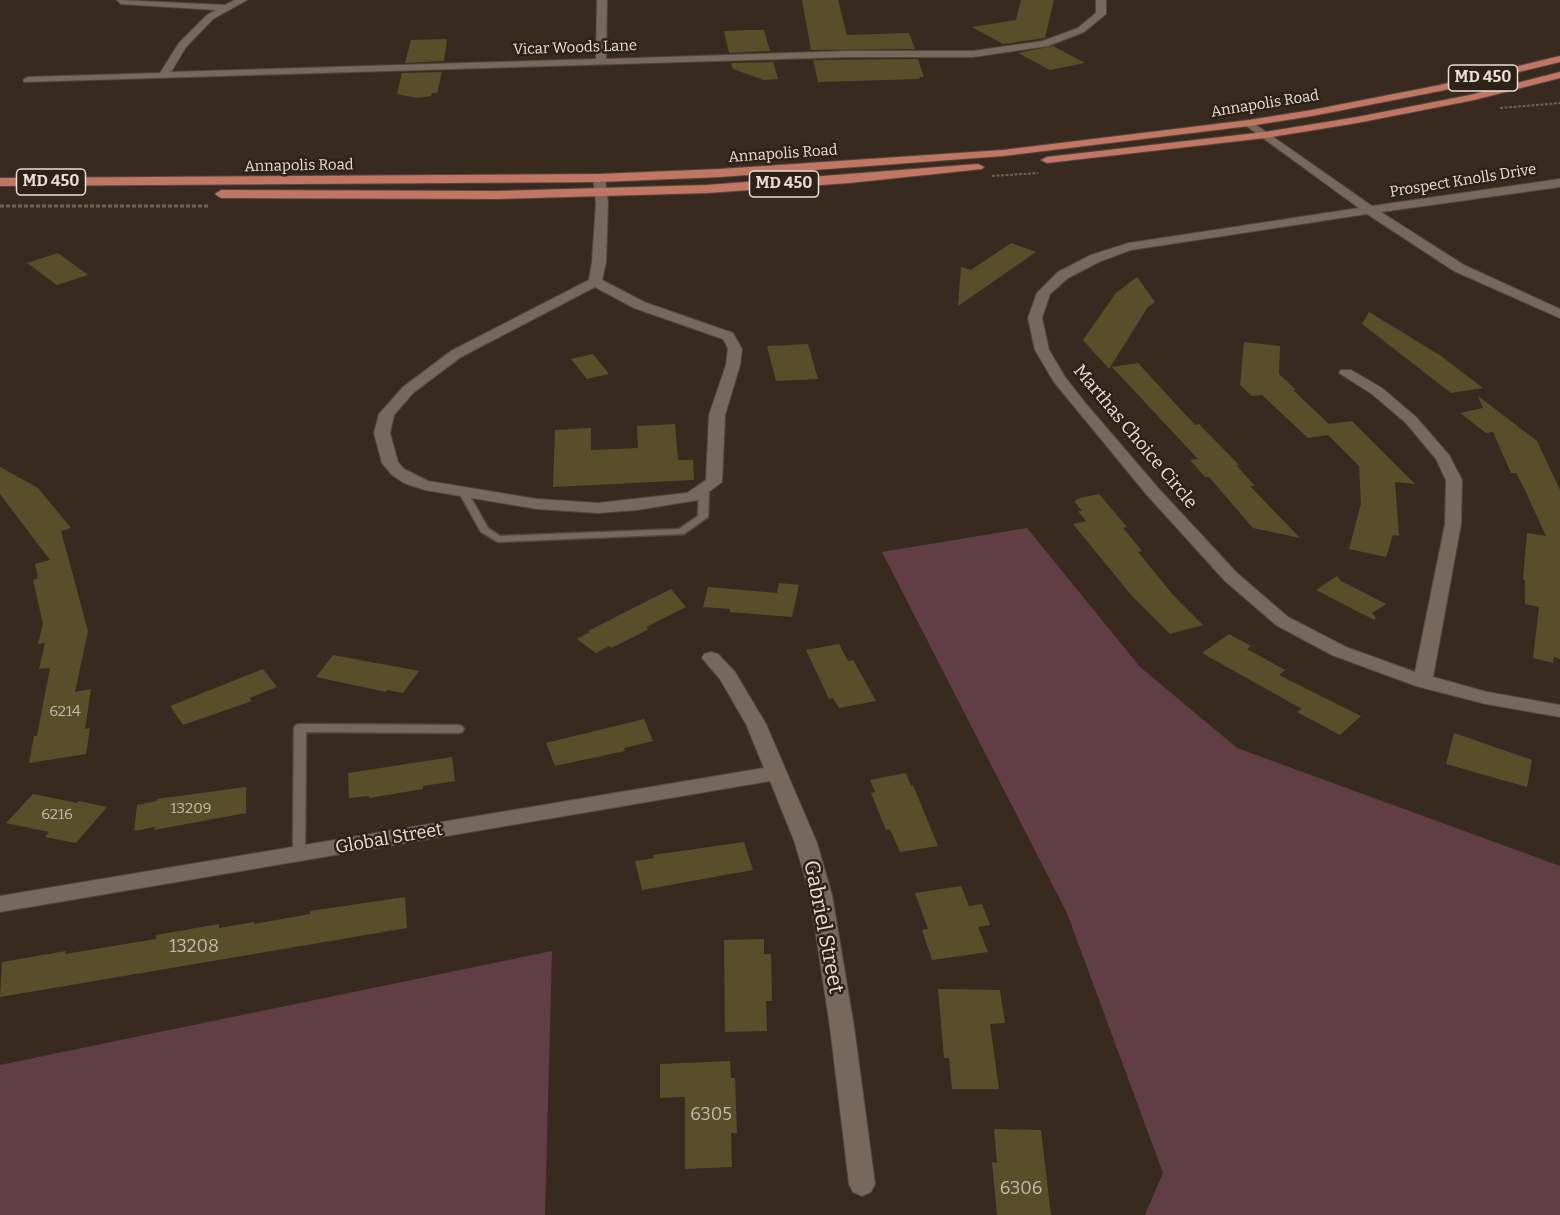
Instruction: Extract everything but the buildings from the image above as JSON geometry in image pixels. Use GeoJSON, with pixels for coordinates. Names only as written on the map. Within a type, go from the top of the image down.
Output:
{"type":"FeatureCollection","features":[{"type":"Feature","properties":{"kind":"main road","name":"Annapolis Road"},"geometry":{"type":"LineString","coordinates":[[0,182],[599,178],[720,173],[1003,153],[1249,123],[1440,88],[1560,59]]}},
{"type":"Feature","properties":{"kind":"main road","name":"Annapolis Road"},"geometry":{"type":"LineString","coordinates":[[205,194],[498,195],[849,180],[1134,152],[1265,135],[1470,98],[1560,75]]}},
{"type":"Feature","properties":{"kind":"main road","name":"MD 450"},"geometry":{"type":"LineString","coordinates":[[0,194],[87,194]]}},
{"type":"Feature","properties":{"kind":"street"},"geometry":{"type":"LineString","coordinates":[[164,75],[182,45],[210,16],[242,0]]}},
{"type":"Feature","properties":{"kind":"street"},"geometry":{"type":"LineString","coordinates":[[601,62],[602,0]]}},
{"type":"Feature","properties":{"kind":"street","name":"Vicar Woods Lane"},"geometry":{"type":"LineString","coordinates":[[28,80],[848,54],[973,54],[1045,44],[1081,30],[1101,14],[1101,0]]}},
{"type":"Feature","properties":{"kind":"street"},"geometry":{"type":"LineString","coordinates":[[121,1],[225,8]]}},
{"type":"Feature","properties":{"kind":"street"},"geometry":{"type":"LineString","coordinates":[[1249,123],[1371,211],[1459,268],[1560,314]]}},
{"type":"Feature","properties":{"kind":"street"},"geometry":{"type":"LineString","coordinates":[[595,282],[599,262],[601,192],[599,178]]}},
{"type":"Feature","properties":{"kind":"street","name":"Prospect Knolls Drive"},"geometry":{"type":"LineString","coordinates":[[1371,211],[1560,183]]}},
{"type":"Feature","properties":{"kind":"street","name":"Marthas Choice Circle"},"geometry":{"type":"LineString","coordinates":[[1371,211],[1204,234],[1154,242],[1114,252],[1063,275],[1044,293],[1035,318],[1042,350],[1059,379],[1153,492],[1231,577],[1282,621],[1312,638],[1370,664],[1423,682],[1486,698],[1560,711]]}},
{"type":"Feature","properties":{"kind":"street"},"geometry":{"type":"LineString","coordinates":[[595,282],[639,304],[728,336],[733,344],[735,349],[733,365],[717,415],[714,482],[692,497],[598,508],[537,504],[425,485],[398,472],[390,463],[382,433],[387,414],[408,390],[456,354],[595,282]]}},
{"type":"Feature","properties":{"kind":"street"},"geometry":{"type":"LineString","coordinates":[[1346,373],[1377,391],[1401,410],[1443,458],[1454,480],[1453,524],[1423,682]]}},
{"type":"Feature","properties":{"kind":"street","name":"Gabriel Street"},"geometry":{"type":"LineString","coordinates":[[711,658],[728,676],[743,698],[806,843],[821,895],[842,1027],[862,1184]]}},
{"type":"Feature","properties":{"kind":"street","name":"Global Street"},"geometry":{"type":"LineString","coordinates":[[0,904],[777,773]]}},
{"type":"Feature","properties":{"kind":"lane"},"geometry":{"type":"LineString","coordinates":[[463,491],[484,530],[498,539],[681,532],[703,517],[704,490]]}},
{"type":"Feature","properties":{"kind":"lane"},"geometry":{"type":"LineString","coordinates":[[299,854],[300,728],[458,729]]}},
{"type":"Feature","properties":{"kind":"shaded area"},"geometry":{"type":"Polygon","coordinates":[[[1027,528],[1140,667],[1237,748],[1560,866],[1560,1215],[1145,1215],[1163,1173],[1067,913],[882,552],[1027,528]]]}},
{"type":"Feature","properties":{"kind":"shaded area"},"geometry":{"type":"Polygon","coordinates":[[[552,951],[545,1215],[0,1215],[0,1065],[552,951]]]}}]}
